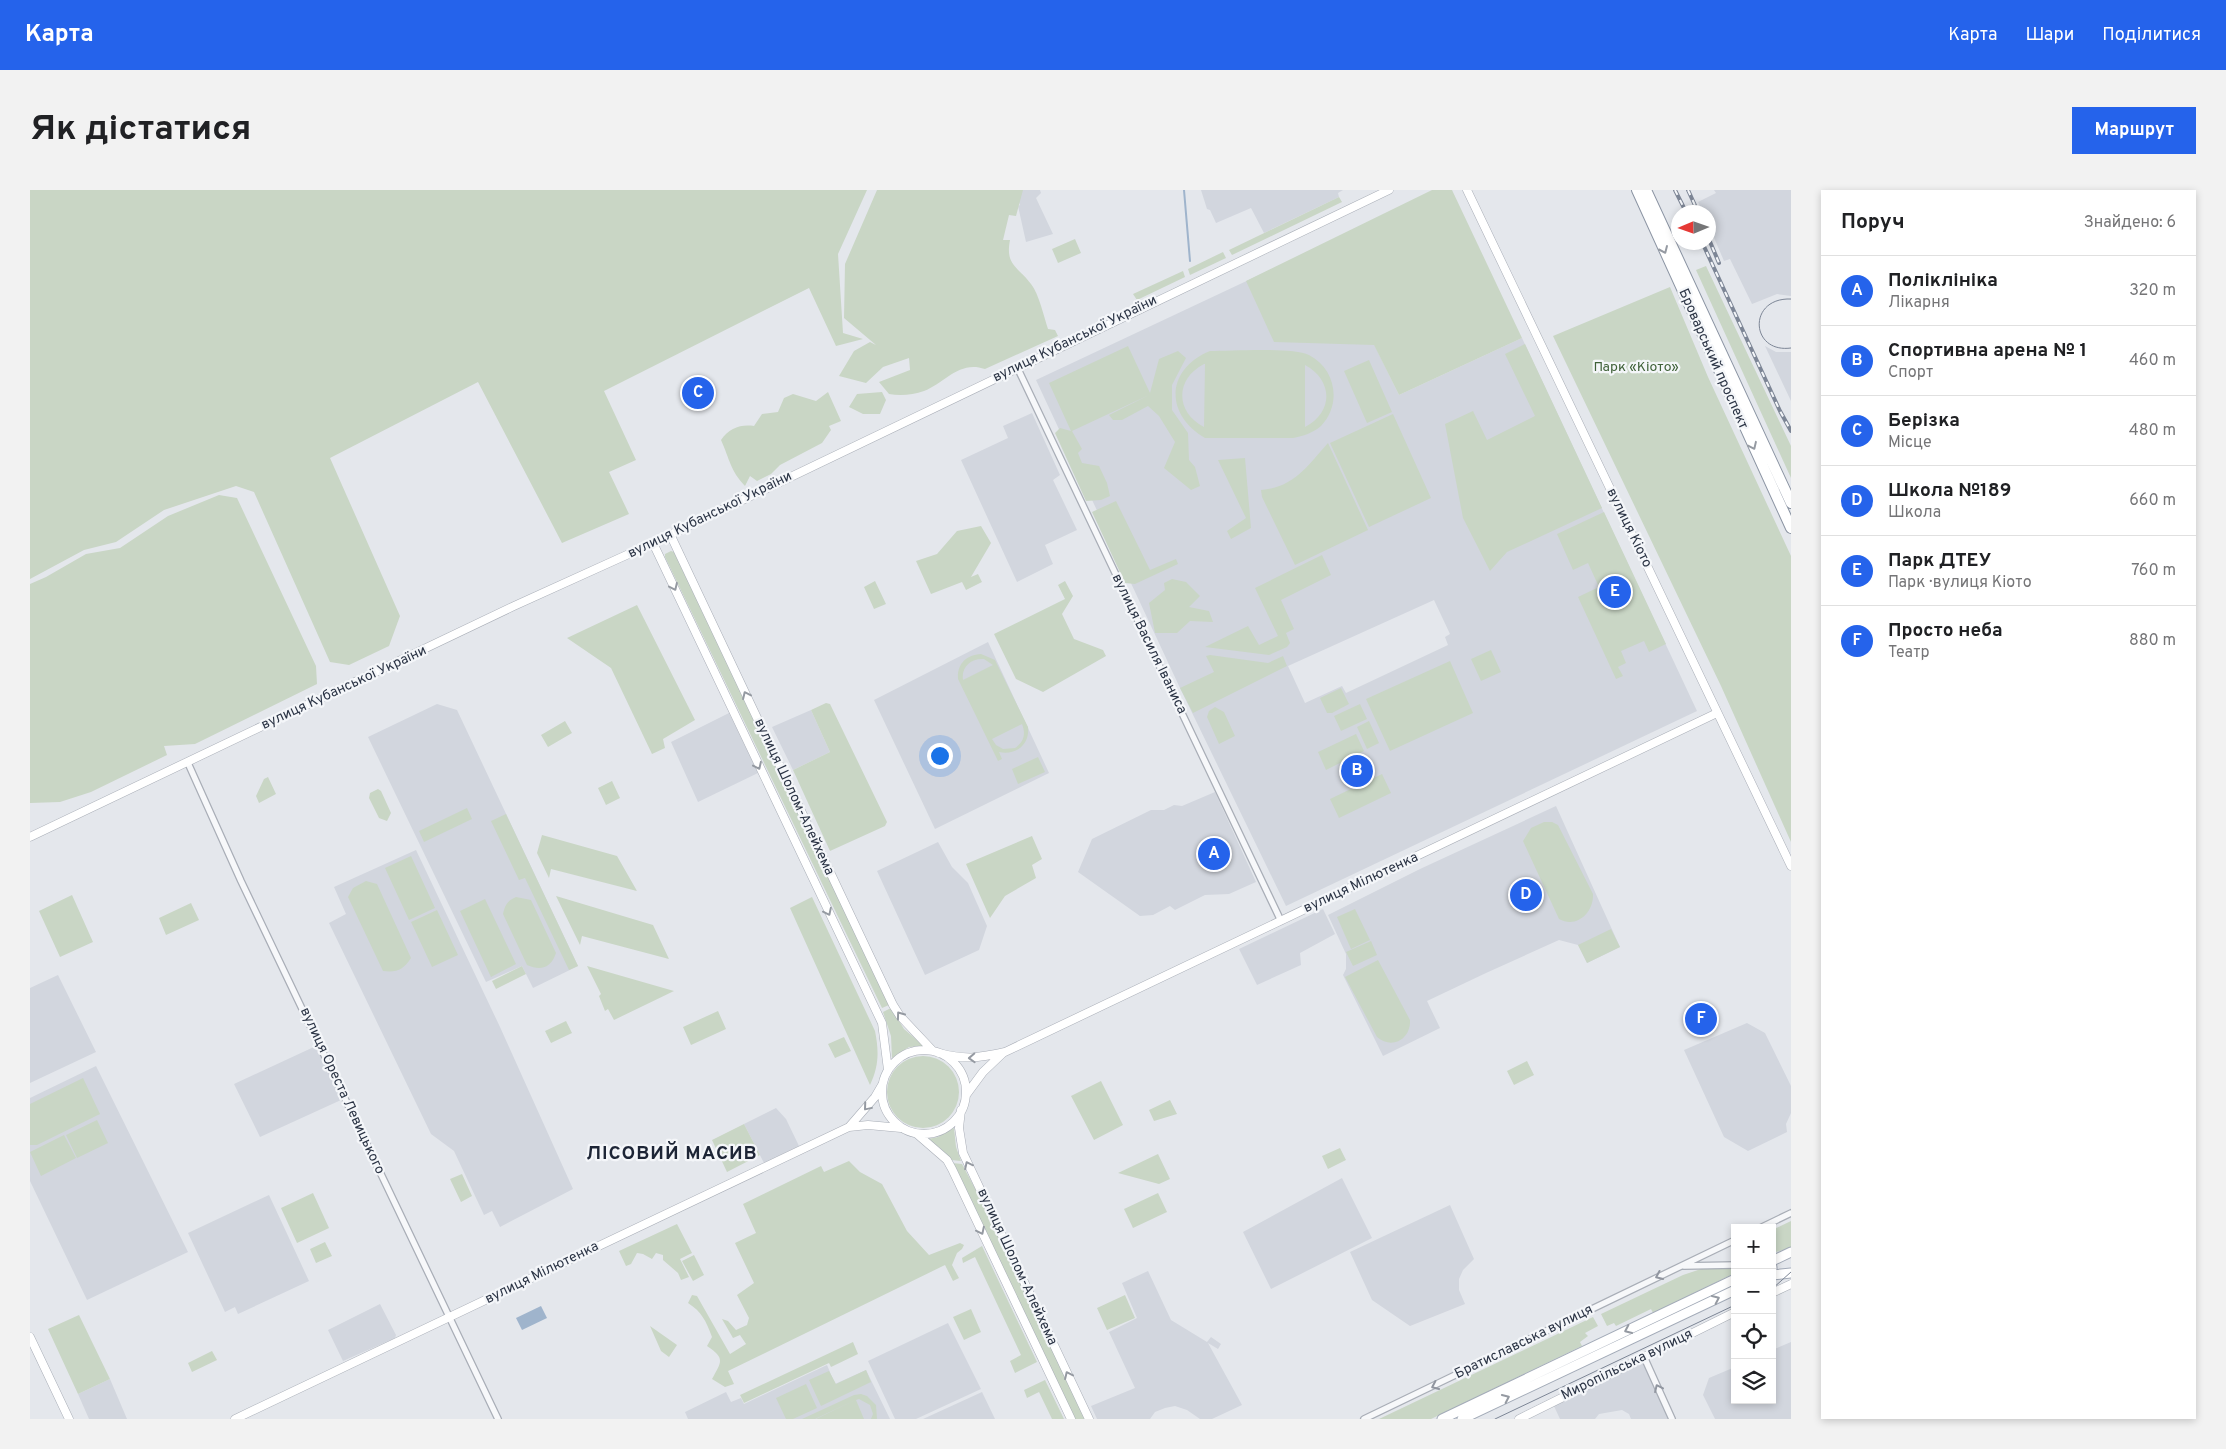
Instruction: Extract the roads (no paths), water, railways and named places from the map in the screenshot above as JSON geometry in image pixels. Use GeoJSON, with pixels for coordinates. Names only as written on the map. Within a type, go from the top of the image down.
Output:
{"type":"FeatureCollection","features":[{"type":"Feature","properties":{"kind":"highway","name":"Броварський проспект"},"geometry":{"type":"LineString","coordinates":[[1637,190],[1791,528]]}},
{"type":"Feature","properties":{"kind":"highway","name":"Броварський проспект"},"geometry":{"type":"LineString","coordinates":[[1646,190],[1791,503]]}},
{"type":"Feature","properties":{"kind":"main road"},"geometry":{"type":"LineString","coordinates":[[1776,1260],[1791,1252]]}},
{"type":"Feature","properties":{"kind":"main road"},"geometry":{"type":"LineString","coordinates":[[1776,1275],[1791,1273]]}},
{"type":"Feature","properties":{"kind":"main road"},"geometry":{"type":"LineString","coordinates":[[1442,1419],[1731,1281]]}},
{"type":"Feature","properties":{"kind":"main road"},"geometry":{"type":"LineString","coordinates":[[1462,1419],[1731,1292]]}},
{"type":"Feature","properties":{"kind":"street","name":"вулиця Кубанської України"},"geometry":{"type":"LineString","coordinates":[[30,837],[514,606],[653,543],[1389,190]]}},
{"type":"Feature","properties":{"kind":"street","name":"вулиця Кіото"},"geometry":{"type":"LineString","coordinates":[[1467,190],[1791,866]]}},
{"type":"Feature","properties":{"kind":"street","name":"вулиця Василя Іваниса"},"geometry":{"type":"LineString","coordinates":[[1017,367],[1281,920]]}},
{"type":"Feature","properties":{"kind":"street","name":"вулиця Шолом-Алейхема"},"geometry":{"type":"LineString","coordinates":[[670,534],[893,1005],[900,1016],[936,1052]]}},
{"type":"Feature","properties":{"kind":"street","name":"вулиця Шолом-Алейхема"},"geometry":{"type":"LineString","coordinates":[[653,543],[880,1018],[885,1037],[888,1070]]}},
{"type":"Feature","properties":{"kind":"street","name":"вулиця Мілютенка"},"geometry":{"type":"LineString","coordinates":[[936,1052],[959,1058],[976,1059],[1005,1052],[1717,713]]}},
{"type":"Feature","properties":{"kind":"street","name":"вулиця Ореста Левицького"},"geometry":{"type":"LineString","coordinates":[[188,763],[241,881],[498,1419]]}},
{"type":"Feature","properties":{"kind":"street"},"geometry":{"type":"LineString","coordinates":[[918,1050],[936,1052],[957,1066],[963,1078],[965,1097],[961,1110],[954,1122],[943,1130],[930,1134],[917,1134],[902,1128],[892,1120],[885,1109],[882,1085],[888,1070],[896,1060],[918,1050]]}},
{"type":"Feature","properties":{"kind":"street","name":"вулиця Мілютенка"},"geometry":{"type":"LineString","coordinates":[[965,1097],[983,1072],[1005,1052]]}},
{"type":"Feature","properties":{"kind":"street","name":"вулиця Мілютенка"},"geometry":{"type":"LineString","coordinates":[[849,1127],[882,1085]]}},
{"type":"Feature","properties":{"kind":"street","name":"вулиця Шолом-Алейхема"},"geometry":{"type":"LineString","coordinates":[[961,1110],[959,1128],[963,1153],[1089,1419]]}},
{"type":"Feature","properties":{"kind":"street","name":"вулиця Мілютенка"},"geometry":{"type":"LineString","coordinates":[[235,1419],[849,1127],[868,1125],[902,1128]]}},
{"type":"Feature","properties":{"kind":"street","name":"вулиця Шолом-Алейхема"},"geometry":{"type":"LineString","coordinates":[[917,1134],[947,1160],[952,1169],[1071,1419]]}},
{"type":"Feature","properties":{"kind":"street"},"geometry":{"type":"LineString","coordinates":[[1767,1224],[1791,1213]]}},
{"type":"Feature","properties":{"kind":"street","name":"Братиславська вулиця"},"geometry":{"type":"LineString","coordinates":[[1364,1419],[1731,1242]]}},
{"type":"Feature","properties":{"kind":"street","name":"Братиславська вулиця"},"geometry":{"type":"LineString","coordinates":[[1682,1266],[1731,1265]]}},
{"type":"Feature","properties":{"kind":"street"},"geometry":{"type":"LineString","coordinates":[[1776,1291],[1791,1284]]}},
{"type":"Feature","properties":{"kind":"street","name":"Миропільська вулиця"},"geometry":{"type":"LineString","coordinates":[[1519,1419],[1731,1314]]}},
{"type":"Feature","properties":{"kind":"street"},"geometry":{"type":"LineString","coordinates":[[30,1337],[69,1419]]}},
{"type":"Feature","properties":{"kind":"street"},"geometry":{"type":"LineString","coordinates":[[1644,1357],[1672,1419]]}},
{"type":"Feature","properties":{"kind":"water"},"geometry":{"type":"Polygon","coordinates":[[[541,1306],[547,1318],[522,1330],[516,1318],[541,1306]]]}},
{"type":"Feature","properties":{"kind":"waterway"},"geometry":{"type":"LineString","coordinates":[[1184,190],[1190,261]]}},
{"type":"Feature","properties":{"kind":"tram line"},"geometry":{"type":"LineString","coordinates":[[1791,299],[1777,301],[1767,307],[1761,315],[1759,325],[1761,335],[1768,343],[1777,348],[1791,348]]}},
{"type":"Feature","properties":{"kind":"tram line"},"geometry":{"type":"LineString","coordinates":[[1776,1285],[1791,1272]]}},
{"type":"Feature","properties":{"kind":"tram line"},"geometry":{"type":"LineString","coordinates":[[1495,1419],[1731,1307]]}},
{"type":"Feature","properties":{"kind":"railway"},"geometry":{"type":"LineString","coordinates":[[1675,190],[1682,205]]}},
{"type":"Feature","properties":{"kind":"railway"},"geometry":{"type":"LineString","coordinates":[[1688,190],[1695,205]]}},
{"type":"Feature","properties":{"kind":"railway"},"geometry":{"type":"LineString","coordinates":[[1706,250],[1791,431]]}},
{"type":"Feature","properties":{"kind":"railway"},"geometry":{"type":"LineString","coordinates":[[1714,250],[1719,263]]}},
{"type":"Feature","properties":{"kind":"place","name":"Берізка"},"geometry":{"type":"Point","coordinates":[698,393]}},
{"type":"Feature","properties":{"kind":"place","name":"Парк ДТЕУ"},"geometry":{"type":"Point","coordinates":[1615,592]}},
{"type":"Feature","properties":{"kind":"place","name":"Спортивна арена № 1"},"geometry":{"type":"Point","coordinates":[1357,771]}},
{"type":"Feature","properties":{"kind":"place","name":"Поліклініка"},"geometry":{"type":"Point","coordinates":[1214,854]}},
{"type":"Feature","properties":{"kind":"place","name":"Школа №189"},"geometry":{"type":"Point","coordinates":[1526,895]}},
{"type":"Feature","properties":{"kind":"place","name":"Просто неба"},"geometry":{"type":"Point","coordinates":[1701,1019]}},
{"type":"Feature","properties":{"kind":"district","name":"ЛІСОВИЙ МАСИВ"},"geometry":{"type":"Point","coordinates":[672,1154]}},
{"type":"Feature","properties":{"kind":"park label","name":"Парк «Кіото»"},"geometry":{"type":"Point","coordinates":[1636,367]}}]}
